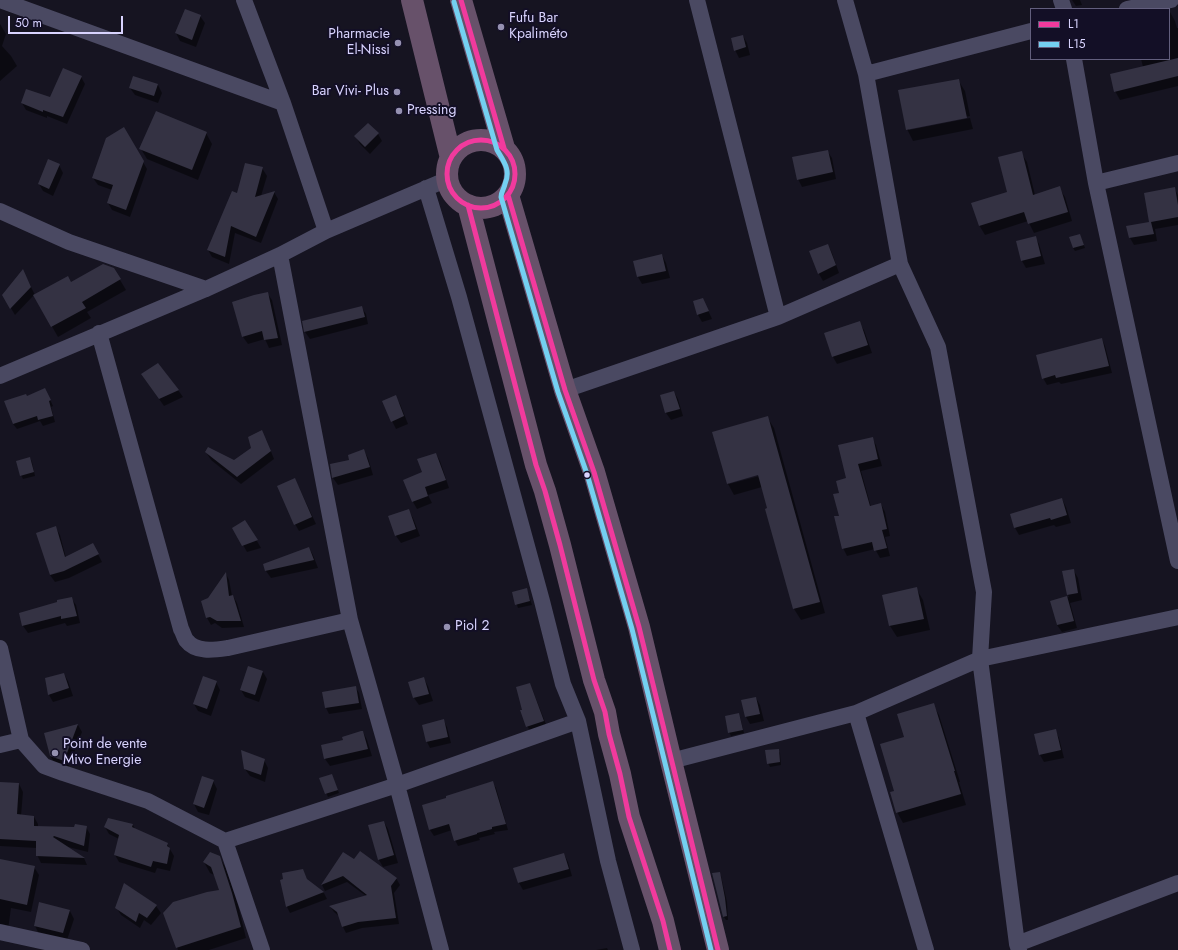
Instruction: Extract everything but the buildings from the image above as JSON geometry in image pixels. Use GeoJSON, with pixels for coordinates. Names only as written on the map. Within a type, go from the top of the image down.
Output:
{"type":"FeatureCollection","features":[{"type":"Feature","properties":{"kind":"highway"},"geometry":{"type":"LineString","coordinates":[[412,0],[451,158]]}},
{"type":"Feature","properties":{"kind":"highway"},"geometry":{"type":"LineString","coordinates":[[461,0],[504,148]]}},
{"type":"Feature","properties":{"kind":"highway"},"geometry":{"type":"LineString","coordinates":[[475,140],[485,140],[496,143],[504,148],[511,156],[515,171],[513,186],[508,195],[501,202],[491,207],[479,208],[468,205],[458,199],[451,190],[448,179],[448,168],[451,158],[457,150],[465,144],[475,140]]}},
{"type":"Feature","properties":{"kind":"highway"},"geometry":{"type":"LineString","coordinates":[[508,195],[565,390],[594,472],[639,627],[718,950]]}},
{"type":"Feature","properties":{"kind":"highway"},"geometry":{"type":"LineString","coordinates":[[468,205],[536,465],[560,545],[594,680],[605,712],[629,817],[663,921],[670,950]]}},
{"type":"Feature","properties":{"kind":"street"},"geometry":{"type":"LineString","coordinates":[[0,0],[283,103]]}},
{"type":"Feature","properties":{"kind":"street"},"geometry":{"type":"LineString","coordinates":[[244,0],[283,103],[326,231]]}},
{"type":"Feature","properties":{"kind":"street"},"geometry":{"type":"LineString","coordinates":[[697,0],[778,317]]}},
{"type":"Feature","properties":{"kind":"street"},"geometry":{"type":"LineString","coordinates":[[845,0],[866,74],[900,264],[938,348],[984,592],[980,659],[1018,947],[1178,883]]}},
{"type":"Feature","properties":{"kind":"street"},"geometry":{"type":"LineString","coordinates":[[1132,8],[1171,0]]}},
{"type":"Feature","properties":{"kind":"street"},"geometry":{"type":"LineString","coordinates":[[866,74],[1030,31]]}},
{"type":"Feature","properties":{"kind":"street"},"geometry":{"type":"LineString","coordinates":[[1074,60],[1096,183],[1175,526],[1178,561]]}},
{"type":"Feature","properties":{"kind":"street"},"geometry":{"type":"LineString","coordinates":[[1096,183],[1178,163]]}},
{"type":"Feature","properties":{"kind":"street"},"geometry":{"type":"LineString","coordinates":[[0,376],[206,288],[280,255],[326,231],[448,179]]}},
{"type":"Feature","properties":{"kind":"street"},"geometry":{"type":"LineString","coordinates":[[426,188],[459,297],[542,601],[563,684],[578,721],[608,861],[632,950]]}},
{"type":"Feature","properties":{"kind":"street"},"geometry":{"type":"LineString","coordinates":[[1,211],[69,242],[206,288]]}},
{"type":"Feature","properties":{"kind":"street"},"geometry":{"type":"LineString","coordinates":[[280,255],[350,620],[397,785],[441,950]]}},
{"type":"Feature","properties":{"kind":"street"},"geometry":{"type":"LineString","coordinates":[[565,390],[778,317],[900,264]]}},
{"type":"Feature","properties":{"kind":"street"},"geometry":{"type":"LineString","coordinates":[[99,333],[181,629],[186,640],[195,648],[212,650],[228,648],[350,620]]}},
{"type":"Feature","properties":{"kind":"street"},"geometry":{"type":"LineString","coordinates":[[671,761],[856,714],[980,659],[1178,617]]}},
{"type":"Feature","properties":{"kind":"street"},"geometry":{"type":"LineString","coordinates":[[0,648],[21,740],[44,766],[148,801],[225,841],[262,950]]}},
{"type":"Feature","properties":{"kind":"street"},"geometry":{"type":"LineString","coordinates":[[856,714],[926,950]]}},
{"type":"Feature","properties":{"kind":"street"},"geometry":{"type":"LineString","coordinates":[[225,841],[397,785],[578,721]]}},
{"type":"Feature","properties":{"kind":"street"},"geometry":{"type":"LineString","coordinates":[[0,744],[21,740]]}},
{"type":"Feature","properties":{"kind":"street"},"geometry":{"type":"LineString","coordinates":[[0,932],[82,950]]}},
{"type":"Feature","properties":{"kind":"transit line","name":"L1"},"geometry":{"type":"LineString","coordinates":[[461,0],[504,148]]}},
{"type":"Feature","properties":{"kind":"transit line","name":"L15"},"geometry":{"type":"LineString","coordinates":[[454,2],[497,150],[507,170],[507,179],[501,197],[558,392],[587,474],[632,629],[711,950]]}},
{"type":"Feature","properties":{"kind":"transit line","name":"L1"},"geometry":{"type":"LineString","coordinates":[[481,140],[494,143],[505,150],[512,161],[515,174],[512,187],[505,198],[494,205],[481,208],[468,205],[457,198],[450,187],[447,174],[450,161],[457,150],[468,143],[481,140]]}},
{"type":"Feature","properties":{"kind":"transit line","name":"L1"},"geometry":{"type":"LineString","coordinates":[[508,195],[565,390],[594,472],[639,627],[718,950]]}},
{"type":"Feature","properties":{"kind":"transit line","name":"L1"},"geometry":{"type":"LineString","coordinates":[[468,205],[536,465],[560,545],[594,680],[605,712],[629,817],[663,921],[670,950]]}},
{"type":"Feature","properties":{"kind":"place","name":"Fufu Bar Kpaliméto"},"geometry":{"type":"Point","coordinates":[501,27]}},
{"type":"Feature","properties":{"kind":"place","name":"Pharmacie El-Nissi"},"geometry":{"type":"Point","coordinates":[398,43]}},
{"type":"Feature","properties":{"kind":"place","name":"Bar Vivi- Plus"},"geometry":{"type":"Point","coordinates":[397,92]}},
{"type":"Feature","properties":{"kind":"place","name":"Pressing"},"geometry":{"type":"Point","coordinates":[399,111]}},
{"type":"Feature","properties":{"kind":"place","name":"Piol 2"},"geometry":{"type":"Point","coordinates":[447,627]}},
{"type":"Feature","properties":{"kind":"place","name":"Point de vente Mivo Energie"},"geometry":{"type":"Point","coordinates":[55,753]}}]}
